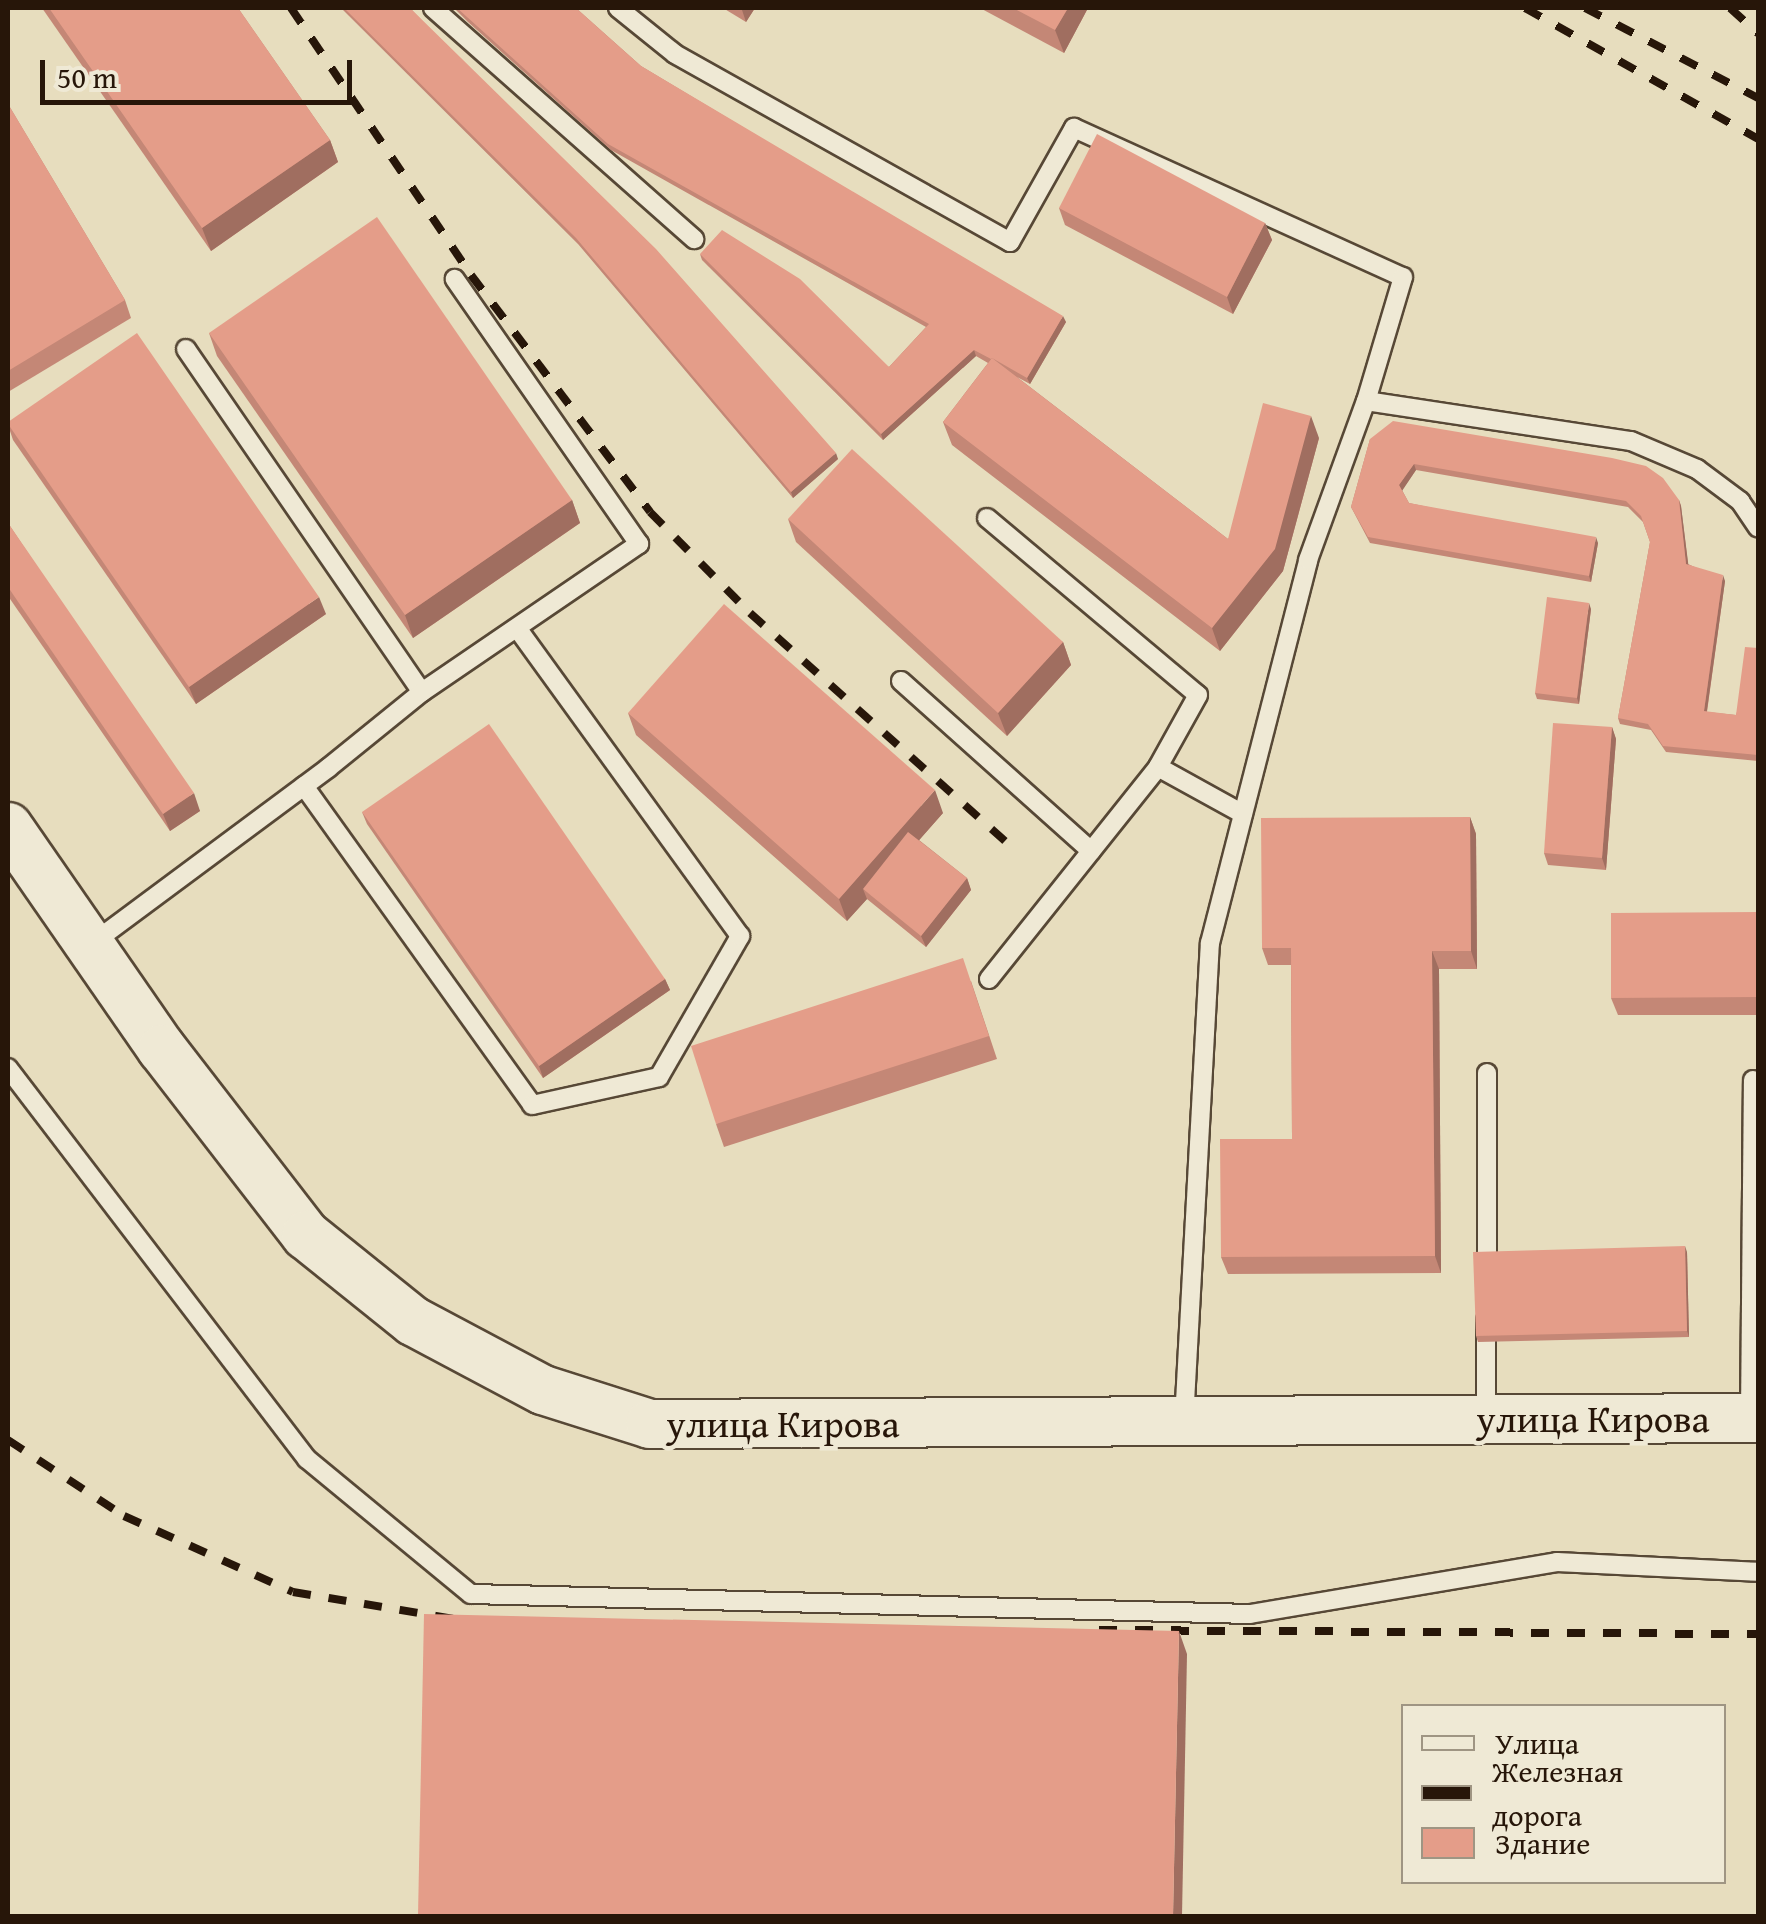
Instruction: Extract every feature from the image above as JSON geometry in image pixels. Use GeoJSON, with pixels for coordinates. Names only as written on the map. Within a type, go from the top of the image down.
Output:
{"type":"FeatureCollection","features":[{"type":"Feature","properties":{"kind":"main road","name":"улица Кирова"},"geometry":{"type":"LineString","coordinates":[[8,827],[90,945],[306,1235],[414,1320],[543,1390],[650,1424],[1754,1418]]}},
{"type":"Feature","properties":{"kind":"lane"},"geometry":{"type":"LineString","coordinates":[[434,8],[694,240]]}},
{"type":"Feature","properties":{"kind":"lane"},"geometry":{"type":"LineString","coordinates":[[618,8],[675,54],[1010,242],[1074,128],[1403,277],[1366,401],[1308,560],[1210,943],[1184,1422]]}},
{"type":"Feature","properties":{"kind":"lane"},"geometry":{"type":"LineString","coordinates":[[90,945],[304,786],[422,692],[639,544],[456,279]]}},
{"type":"Feature","properties":{"kind":"lane"},"geometry":{"type":"LineString","coordinates":[[186,349],[422,692]]}},
{"type":"Feature","properties":{"kind":"lane"},"geometry":{"type":"LineString","coordinates":[[1366,401],[1631,442],[1697,469],[1740,500],[1758,528]]}},
{"type":"Feature","properties":{"kind":"lane"},"geometry":{"type":"LineString","coordinates":[[987,518],[1198,695],[1158,766],[989,978]]}},
{"type":"Feature","properties":{"kind":"lane"},"geometry":{"type":"LineString","coordinates":[[304,786],[532,1106],[659,1077],[740,936],[517,628]]}},
{"type":"Feature","properties":{"kind":"lane"},"geometry":{"type":"LineString","coordinates":[[901,681],[1091,851]]}},
{"type":"Feature","properties":{"kind":"lane"},"geometry":{"type":"LineString","coordinates":[[1158,766],[1243,814]]}},
{"type":"Feature","properties":{"kind":"lane"},"geometry":{"type":"LineString","coordinates":[[8,1068],[307,1459],[471,1594],[1250,1614],[1557,1562],[1758,1572]]}},
{"type":"Feature","properties":{"kind":"lane"},"geometry":{"type":"LineString","coordinates":[[1486,1420],[1487,1073]]}},
{"type":"Feature","properties":{"kind":"lane"},"geometry":{"type":"LineString","coordinates":[[1753,1080],[1754,1418]]}},
{"type":"Feature","properties":{"kind":"building"},"geometry":{"type":"Polygon","coordinates":[[[49,8],[238,8],[330,140],[202,228],[49,8]]]}},
{"type":"Feature","properties":{"kind":"building"},"geometry":{"type":"Polygon","coordinates":[[[344,8],[410,8],[656,249],[836,453],[791,492],[576,238],[344,8]]]}},
{"type":"Feature","properties":{"kind":"building"},"geometry":{"type":"Polygon","coordinates":[[[457,8],[576,8],[641,66],[1063,316],[1027,378],[974,350],[881,434],[700,254],[722,230],[800,279],[889,367],[929,324],[608,144],[457,8]]]}},
{"type":"Feature","properties":{"kind":"building"},"geometry":{"type":"Polygon","coordinates":[[[1013,8],[1068,8],[1055,30],[1013,8]]]}},
{"type":"Feature","properties":{"kind":"building"},"geometry":{"type":"Polygon","coordinates":[[[8,104],[125,300],[8,371],[8,104]]]}},
{"type":"Feature","properties":{"kind":"building"},"geometry":{"type":"Polygon","coordinates":[[[1097,134],[1265,223],[1227,297],[1059,208],[1097,134]]]}},
{"type":"Feature","properties":{"kind":"building"},"geometry":{"type":"Polygon","coordinates":[[[377,217],[572,500],[405,615],[209,333],[377,217]]]}},
{"type":"Feature","properties":{"kind":"building"},"geometry":{"type":"Polygon","coordinates":[[[137,333],[319,597],[189,687],[8,424],[137,333]]]}},
{"type":"Feature","properties":{"kind":"building"},"geometry":{"type":"Polygon","coordinates":[[[992,358],[1228,539],[1263,403],[1311,416],[1275,549],[1212,628],[943,422],[992,358]]]}},
{"type":"Feature","properties":{"kind":"building"},"geometry":{"type":"Polygon","coordinates":[[[1393,421],[1612,458],[1646,466],[1663,478],[1679,500],[1686,564],[1723,575],[1704,711],[1736,715],[1745,647],[1758,648],[1758,755],[1663,746],[1648,724],[1618,718],[1650,542],[1641,516],[1626,501],[1414,464],[1399,485],[1409,503],[1596,537],[1589,576],[1368,537],[1351,507],[1370,439],[1393,421]]]}},
{"type":"Feature","properties":{"kind":"building"},"geometry":{"type":"Polygon","coordinates":[[[852,449],[1063,642],[998,713],[788,519],[852,449]]]}},
{"type":"Feature","properties":{"kind":"building"},"geometry":{"type":"Polygon","coordinates":[[[8,523],[194,793],[163,814],[8,587],[8,523]]]}},
{"type":"Feature","properties":{"kind":"building"},"geometry":{"type":"Polygon","coordinates":[[[1547,597],[1589,603],[1577,698],[1535,693],[1547,597]]]}},
{"type":"Feature","properties":{"kind":"building"},"geometry":{"type":"Polygon","coordinates":[[[724,604],[935,790],[839,899],[628,713],[724,604]]]}},
{"type":"Feature","properties":{"kind":"building"},"geometry":{"type":"Polygon","coordinates":[[[1553,723],[1612,727],[1602,858],[1544,853],[1553,723]]]}},
{"type":"Feature","properties":{"kind":"building"},"geometry":{"type":"Polygon","coordinates":[[[489,724],[665,979],[539,1066],[362,812],[489,724]]]}},
{"type":"Feature","properties":{"kind":"building"},"geometry":{"type":"Polygon","coordinates":[[[1470,817],[1471,951],[1432,951],[1435,1256],[1221,1257],[1220,1139],[1292,1139],[1291,948],[1262,948],[1261,818],[1470,817]]]}},
{"type":"Feature","properties":{"kind":"building"},"geometry":{"type":"Polygon","coordinates":[[[908,832],[967,878],[921,936],[863,889],[908,832]]]}},
{"type":"Feature","properties":{"kind":"building"},"geometry":{"type":"Polygon","coordinates":[[[1758,912],[1758,997],[1611,998],[1611,913],[1758,912]]]}},
{"type":"Feature","properties":{"kind":"building"},"geometry":{"type":"Polygon","coordinates":[[[963,958],[989,1036],[716,1124],[691,1046],[963,958]]]}},
{"type":"Feature","properties":{"kind":"building"},"geometry":{"type":"Polygon","coordinates":[[[1685,1246],[1687,1331],[1476,1336],[1473,1252],[1685,1246]]]}},
{"type":"Feature","properties":{"kind":"building"},"geometry":{"type":"Polygon","coordinates":[[[424,1614],[1179,1631],[1173,1916],[418,1916],[424,1614]]]}},
{"type":"Feature","properties":{"kind":"railway"},"geometry":{"type":"LineString","coordinates":[[291,8],[471,275],[650,512],[750,613],[1006,842]]}},
{"type":"Feature","properties":{"kind":"railway"},"geometry":{"type":"LineString","coordinates":[[1525,8],[1758,139]]}},
{"type":"Feature","properties":{"kind":"railway"},"geometry":{"type":"LineString","coordinates":[[1585,8],[1758,98]]}},
{"type":"Feature","properties":{"kind":"railway"},"geometry":{"type":"LineString","coordinates":[[1730,8],[1758,33]]}},
{"type":"Feature","properties":{"kind":"railway"},"geometry":{"type":"LineString","coordinates":[[8,1440],[124,1516],[293,1592],[454,1619]]}},
{"type":"Feature","properties":{"kind":"railway"},"geometry":{"type":"LineString","coordinates":[[1099,1630],[1758,1634]]}}]}
